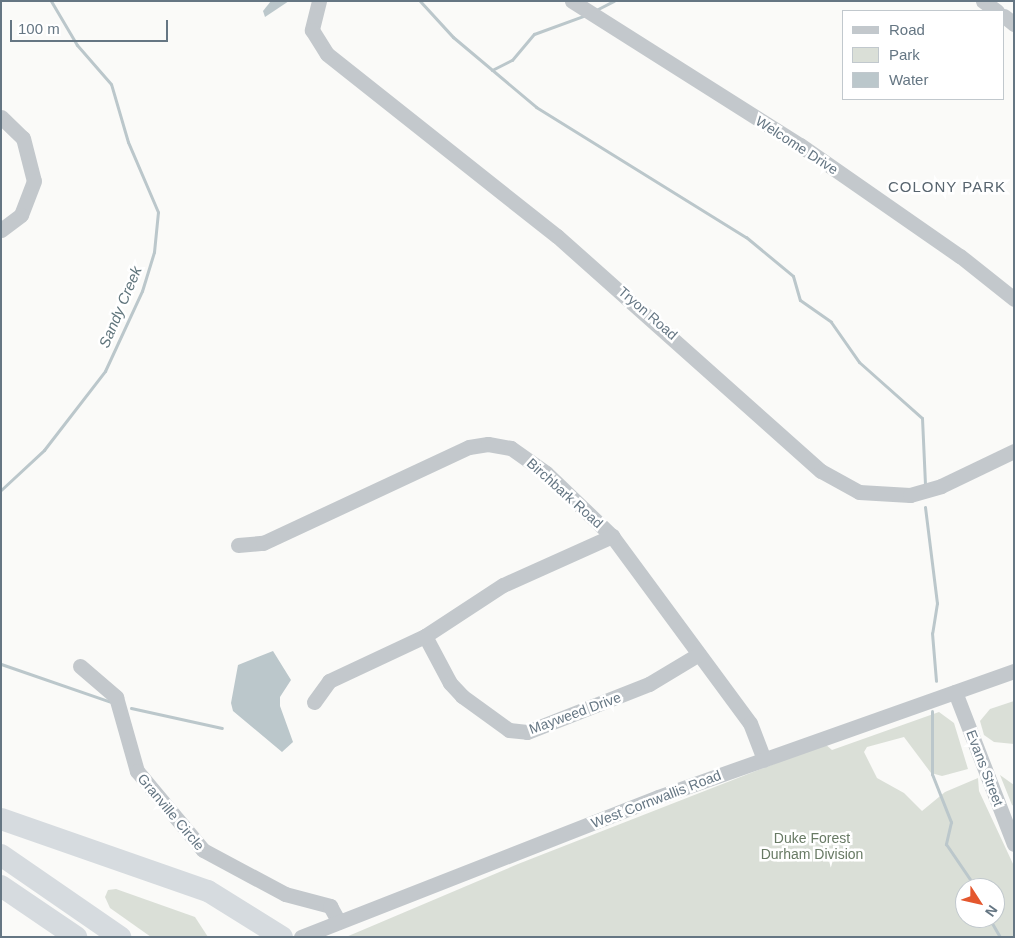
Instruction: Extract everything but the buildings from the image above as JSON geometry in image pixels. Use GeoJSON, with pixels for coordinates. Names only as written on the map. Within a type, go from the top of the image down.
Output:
{"type":"FeatureCollection","features":[{"type":"Feature","properties":{"kind":"highway"},"geometry":{"type":"LineString","coordinates":[[1,819],[208,891],[282,937]]}},
{"type":"Feature","properties":{"kind":"highway"},"geometry":{"type":"LineString","coordinates":[[1,854],[120,937]]}},
{"type":"Feature","properties":{"kind":"highway"},"geometry":{"type":"LineString","coordinates":[[1,886],[76,937]]}},
{"type":"Feature","properties":{"kind":"street","name":"Tryon Road"},"geometry":{"type":"LineString","coordinates":[[319,1],[312,30],[327,54],[557,236],[683,344],[789,447],[843,485],[869,494],[910,495],[942,486],[1014,451]]}},
{"type":"Feature","properties":{"kind":"street","name":"Welcome Drive"},"geometry":{"type":"LineString","coordinates":[[572,1],[800,145],[960,256],[1014,299]]}},
{"type":"Feature","properties":{"kind":"street"},"geometry":{"type":"LineString","coordinates":[[983,1],[996,10]]}},
{"type":"Feature","properties":{"kind":"street"},"geometry":{"type":"LineString","coordinates":[[1,117],[23,138],[34,181],[21,215],[1,230]]}},
{"type":"Feature","properties":{"kind":"street","name":"Birchbark Road"},"geometry":{"type":"LineString","coordinates":[[238,545],[263,543],[444,458],[488,444],[525,456],[612,536],[750,723],[764,759]]}},
{"type":"Feature","properties":{"kind":"street"},"geometry":{"type":"LineString","coordinates":[[314,702],[329,681],[425,636],[503,584],[612,536]]}},
{"type":"Feature","properties":{"kind":"street","name":"Mayweed Drive"},"geometry":{"type":"LineString","coordinates":[[425,636],[450,684],[462,696],[509,730],[527,732],[649,684],[699,654]]}},
{"type":"Feature","properties":{"kind":"street","name":"Granville Circle"},"geometry":{"type":"LineString","coordinates":[[80,666],[116,697],[137,771],[202,850],[285,894],[330,906],[339,922]]}},
{"type":"Feature","properties":{"kind":"street","name":"West Cornwallis Road"},"geometry":{"type":"LineString","coordinates":[[301,937],[764,759],[1014,671]]}},
{"type":"Feature","properties":{"kind":"street","name":"Evans Street"},"geometry":{"type":"LineString","coordinates":[[955,692],[1010,819],[1014,844]]}},
{"type":"Feature","properties":{"kind":"green space"},"geometry":{"type":"Polygon","coordinates":[[[1014,701],[1014,744],[994,742],[984,735],[980,721],[990,709],[1014,701]]]}},
{"type":"Feature","properties":{"kind":"green space","name":"Duke Forest Durham Division"},"geometry":{"type":"Polygon","coordinates":[[[939,712],[954,723],[968,769],[942,776],[931,773],[904,737],[867,747],[864,752],[877,778],[904,793],[922,811],[945,792],[978,778],[979,791],[1014,866],[1014,937],[346,937],[518,864],[825,744],[832,750],[939,712]]]}},
{"type":"Feature","properties":{"kind":"green space"},"geometry":{"type":"Polygon","coordinates":[[[1000,775],[1014,785],[1014,806],[1012,805],[1000,775]]]}},
{"type":"Feature","properties":{"kind":"green space"},"geometry":{"type":"Polygon","coordinates":[[[116,889],[195,917],[208,937],[151,937],[110,908],[105,897],[108,890],[116,889]]]}},
{"type":"Feature","properties":{"kind":"water"},"geometry":{"type":"Polygon","coordinates":[[[271,1],[289,1],[265,17],[263,11],[271,1]]]}},
{"type":"Feature","properties":{"kind":"water"},"geometry":{"type":"Polygon","coordinates":[[[273,651],[291,680],[280,697],[280,706],[293,742],[282,752],[233,711],[231,703],[238,665],[273,651]]]}},
{"type":"Feature","properties":{"kind":"waterway","name":"Sandy Creek"},"geometry":{"type":"LineString","coordinates":[[1,490],[44,450],[105,371],[142,291],[154,252],[158,212],[128,142],[111,84],[77,45],[51,1]]}},
{"type":"Feature","properties":{"kind":"waterway"},"geometry":{"type":"LineString","coordinates":[[420,1],[453,37],[536,107],[746,237],[793,276],[800,300],[831,322],[859,362],[922,418],[925,484]]}},
{"type":"Feature","properties":{"kind":"waterway"},"geometry":{"type":"LineString","coordinates":[[596,10],[614,1]]}},
{"type":"Feature","properties":{"kind":"waterway"},"geometry":{"type":"LineString","coordinates":[[492,70],[512,60],[534,34],[586,15]]}},
{"type":"Feature","properties":{"kind":"waterway"},"geometry":{"type":"LineString","coordinates":[[925,507],[937,603],[932,633],[936,681]]}},
{"type":"Feature","properties":{"kind":"waterway"},"geometry":{"type":"LineString","coordinates":[[1,664],[111,702]]}},
{"type":"Feature","properties":{"kind":"waterway"},"geometry":{"type":"LineString","coordinates":[[131,708],[222,728]]}},
{"type":"Feature","properties":{"kind":"waterway"},"geometry":{"type":"LineString","coordinates":[[932,711],[932,774],[951,822],[946,844],[969,878]]}},
{"type":"Feature","properties":{"kind":"waterway"},"geometry":{"type":"LineString","coordinates":[[995,928],[1000,937]]}},
{"type":"Feature","properties":{"kind":"district","name":"COLONY PARK"},"geometry":{"type":"Point","coordinates":[947,187]}}]}
